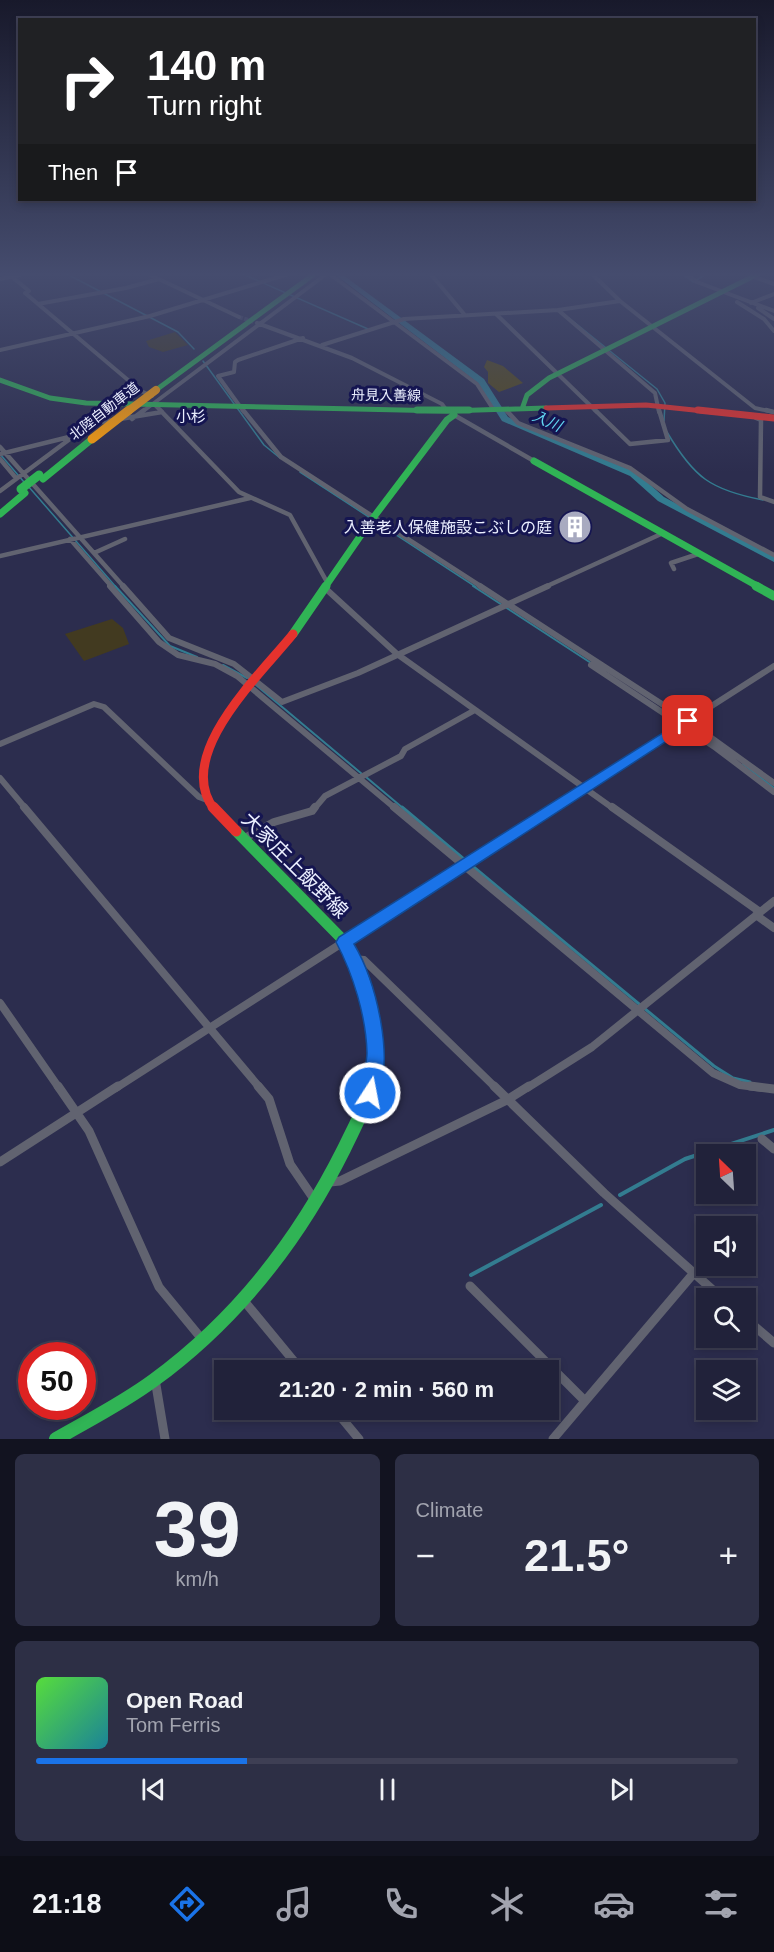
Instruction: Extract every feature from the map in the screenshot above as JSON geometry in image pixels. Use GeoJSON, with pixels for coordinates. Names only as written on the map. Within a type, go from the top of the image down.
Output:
{"type":"FeatureCollection","features":[{"type":"Feature","properties":{"kind":"main road","name":"北陸自動車道"},"geometry":{"type":"LineString","coordinates":[[156,399],[229,339]]}},
{"type":"Feature","properties":{"kind":"main road","name":"北陸自動車道"},"geometry":{"type":"LineString","coordinates":[[0,506],[21,487],[41,477],[90,438],[156,399],[232,339]]}},
{"type":"Feature","properties":{"kind":"main road"},"geometry":{"type":"LineString","coordinates":[[522,409],[527,395],[557,374],[626,339]]}},
{"type":"Feature","properties":{"kind":"main road","name":"舟見入善線"},"geometry":{"type":"LineString","coordinates":[[0,380],[64,401],[156,399],[241,408],[451,412],[659,406],[774,418]]}},
{"type":"Feature","properties":{"kind":"main road"},"geometry":{"type":"LineString","coordinates":[[207,800],[201,779],[204,759],[373,518],[418,462],[451,412]]}},
{"type":"Feature","properties":{"kind":"main road"},"geometry":{"type":"LineString","coordinates":[[534,461],[774,596]]}},
{"type":"Feature","properties":{"kind":"main road","name":"北陸自動車道"},"geometry":{"type":"LineString","coordinates":[[0,514],[21,487]]}},
{"type":"Feature","properties":{"kind":"main road","name":"大家庄上飯野線"},"geometry":{"type":"LineString","coordinates":[[56,1439],[155,1379],[243,1301],[294,1239],[317,1203],[370,1093],[375,1072],[376,1054],[371,1018],[354,959],[345,942],[207,800]]}},
{"type":"Feature","properties":{"kind":"street"},"geometry":{"type":"LineString","coordinates":[[0,350],[47,339]]}},
{"type":"Feature","properties":{"kind":"street"},"geometry":{"type":"LineString","coordinates":[[81,339],[141,391],[156,399],[234,487],[250,498],[290,515],[327,586],[397,654],[585,788],[774,928]]}},
{"type":"Feature","properties":{"kind":"street"},"geometry":{"type":"LineString","coordinates":[[21,487],[22,473],[70,437],[98,422],[132,419],[235,339]]}},
{"type":"Feature","properties":{"kind":"street"},"geometry":{"type":"LineString","coordinates":[[300,339],[238,360],[235,362],[234,372],[218,376],[272,449],[373,518],[688,721],[774,783]]}},
{"type":"Feature","properties":{"kind":"street"},"geometry":{"type":"LineString","coordinates":[[306,339],[434,399],[451,412],[534,461]]}},
{"type":"Feature","properties":{"kind":"street"},"geometry":{"type":"LineString","coordinates":[[322,345],[340,339]]}},
{"type":"Feature","properties":{"kind":"street"},"geometry":{"type":"LineString","coordinates":[[418,339],[477,384],[499,409],[518,423],[635,470],[687,509],[774,555]]}},
{"type":"Feature","properties":{"kind":"street"},"geometry":{"type":"LineString","coordinates":[[522,339],[632,446],[668,440],[652,390],[595,339]]}},
{"type":"Feature","properties":{"kind":"street"},"geometry":{"type":"LineString","coordinates":[[669,339],[755,408],[774,412]]}},
{"type":"Feature","properties":{"kind":"street"},"geometry":{"type":"LineString","coordinates":[[132,419],[156,399]]}},
{"type":"Feature","properties":{"kind":"street"},"geometry":{"type":"LineString","coordinates":[[702,410],[710,414],[761,420],[760,497],[774,502]]}},
{"type":"Feature","properties":{"kind":"street"},"geometry":{"type":"LineString","coordinates":[[3,454],[70,437]]}},
{"type":"Feature","properties":{"kind":"street"},"geometry":{"type":"LineString","coordinates":[[0,447],[3,454],[169,638],[183,646],[234,664],[273,706],[713,1073],[740,1085],[774,1089]]}},
{"type":"Feature","properties":{"kind":"street"},"geometry":{"type":"LineString","coordinates":[[0,459],[21,487]]}},
{"type":"Feature","properties":{"kind":"street"},"geometry":{"type":"LineString","coordinates":[[0,491],[21,487]]}},
{"type":"Feature","properties":{"kind":"street"},"geometry":{"type":"LineString","coordinates":[[0,556],[250,498]]}},
{"type":"Feature","properties":{"kind":"street"},"geometry":{"type":"LineString","coordinates":[[273,706],[358,673],[506,603],[661,534]]}},
{"type":"Feature","properties":{"kind":"street"},"geometry":{"type":"LineString","coordinates":[[70,539],[159,642],[178,655],[229,671],[255,684],[282,702]]}},
{"type":"Feature","properties":{"kind":"street"},"geometry":{"type":"LineString","coordinates":[[93,553],[125,539]]}},
{"type":"Feature","properties":{"kind":"street"},"geometry":{"type":"LineString","coordinates":[[674,569],[671,563],[698,554]]}},
{"type":"Feature","properties":{"kind":"street"},"geometry":{"type":"LineString","coordinates":[[591,665],[774,792]]}},
{"type":"Feature","properties":{"kind":"street"},"geometry":{"type":"LineString","coordinates":[[0,1162],[774,666]]}},
{"type":"Feature","properties":{"kind":"street"},"geometry":{"type":"LineString","coordinates":[[0,744],[94,704],[104,707],[199,797],[207,800]]}},
{"type":"Feature","properties":{"kind":"street"},"geometry":{"type":"LineString","coordinates":[[243,839],[274,822],[312,811],[325,796],[401,756],[405,749],[475,710]]}},
{"type":"Feature","properties":{"kind":"street"},"geometry":{"type":"LineString","coordinates":[[0,778],[269,1099],[290,1164],[317,1203]]}},
{"type":"Feature","properties":{"kind":"street"},"geometry":{"type":"LineString","coordinates":[[329,1182],[340,1182],[507,1100],[592,1047],[774,901]]}},
{"type":"Feature","properties":{"kind":"street"},"geometry":{"type":"LineString","coordinates":[[354,959],[364,960],[604,1193],[710,1288]]}},
{"type":"Feature","properties":{"kind":"street"},"geometry":{"type":"LineString","coordinates":[[0,1004],[88,1131],[159,1287],[202,1339]]}},
{"type":"Feature","properties":{"kind":"street"},"geometry":{"type":"LineString","coordinates":[[762,1139],[774,1149]]}},
{"type":"Feature","properties":{"kind":"street"},"geometry":{"type":"LineString","coordinates":[[553,1439],[693,1274]]}},
{"type":"Feature","properties":{"kind":"street"},"geometry":{"type":"LineString","coordinates":[[470,1286],[585,1401]]}},
{"type":"Feature","properties":{"kind":"street"},"geometry":{"type":"LineString","coordinates":[[243,1301],[293,1360]]}},
{"type":"Feature","properties":{"kind":"street"},"geometry":{"type":"LineString","coordinates":[[756,1328],[774,1343]]}},
{"type":"Feature","properties":{"kind":"street"},"geometry":{"type":"LineString","coordinates":[[155,1379],[165,1439]]}},
{"type":"Feature","properties":{"kind":"street"},"geometry":{"type":"LineString","coordinates":[[343,1420],[358,1439]]}},
{"type":"Feature","properties":{"kind":"shaded area"},"geometry":{"type":"Polygon","coordinates":[[[182,339],[188,345],[163,352],[149,347],[146,341],[182,339]]]}},
{"type":"Feature","properties":{"kind":"shaded area"},"geometry":{"type":"Polygon","coordinates":[[[487,360],[503,366],[523,383],[499,392],[488,383],[488,372],[484,367],[487,360]]]}},
{"type":"Feature","properties":{"kind":"shaded area"},"geometry":{"type":"Polygon","coordinates":[[[112,619],[123,628],[129,644],[84,661],[65,634],[112,619]]]}},
{"type":"Feature","properties":{"kind":"waterway"},"geometry":{"type":"LineString","coordinates":[[185,339],[194,349]]}},
{"type":"Feature","properties":{"kind":"waterway","name":"入川"},"geometry":{"type":"LineString","coordinates":[[425,339],[481,381],[505,419],[633,474],[661,499],[774,559]]}},
{"type":"Feature","properties":{"kind":"waterway"},"geometry":{"type":"LineString","coordinates":[[595,339],[657,389],[665,403],[664,421]]}},
{"type":"Feature","properties":{"kind":"waterway"},"geometry":{"type":"LineString","coordinates":[[203,361],[264,445],[280,458]]}},
{"type":"Feature","properties":{"kind":"waterway"},"geometry":{"type":"LineString","coordinates":[[667,432],[686,461],[706,480],[730,492],[763,500]]}},
{"type":"Feature","properties":{"kind":"waterway"},"geometry":{"type":"LineString","coordinates":[[0,454],[24,482]]}},
{"type":"Feature","properties":{"kind":"waterway"},"geometry":{"type":"LineString","coordinates":[[300,472],[476,587]]}},
{"type":"Feature","properties":{"kind":"waterway"},"geometry":{"type":"LineString","coordinates":[[28,486],[116,587]]}},
{"type":"Feature","properties":{"kind":"waterway"},"geometry":{"type":"LineString","coordinates":[[115,586],[170,646],[197,657]]}},
{"type":"Feature","properties":{"kind":"waterway"},"geometry":{"type":"LineString","coordinates":[[473,586],[591,663]]}},
{"type":"Feature","properties":{"kind":"waterway"},"geometry":{"type":"LineString","coordinates":[[223,665],[247,678]]}},
{"type":"Feature","properties":{"kind":"waterway"},"geometry":{"type":"LineString","coordinates":[[256,685],[362,774]]}},
{"type":"Feature","properties":{"kind":"waterway"},"geometry":{"type":"LineString","coordinates":[[743,764],[774,788]]}},
{"type":"Feature","properties":{"kind":"waterway"},"geometry":{"type":"LineString","coordinates":[[366,777],[404,809]]}},
{"type":"Feature","properties":{"kind":"waterway"},"geometry":{"type":"LineString","coordinates":[[402,807],[465,860]]}},
{"type":"Feature","properties":{"kind":"waterway"},"geometry":{"type":"LineString","coordinates":[[470,864],[714,1066],[733,1078],[750,1082]]}},
{"type":"Feature","properties":{"kind":"waterway"},"geometry":{"type":"LineString","coordinates":[[620,1195],[685,1159],[774,1130]]}},
{"type":"Feature","properties":{"kind":"waterway"},"geometry":{"type":"LineString","coordinates":[[471,1275],[601,1205]]}},
{"type":"Feature","properties":{"kind":"traffic: fast"},"geometry":{"type":"LineString","coordinates":[[156,390],[225,339]]}},
{"type":"Feature","properties":{"kind":"traffic: fast"},"geometry":{"type":"LineString","coordinates":[[522,409],[527,395],[549,378],[627,339]]}},
{"type":"Feature","properties":{"kind":"traffic: fast"},"geometry":{"type":"LineString","coordinates":[[0,380],[50,398],[86,403],[447,411],[546,408]]}},
{"type":"Feature","properties":{"kind":"traffic: fast"},"geometry":{"type":"LineString","coordinates":[[293,634],[370,522],[447,420],[454,415],[453,411]]}},
{"type":"Feature","properties":{"kind":"traffic: fast"},"geometry":{"type":"LineString","coordinates":[[43,479],[92,439]]}},
{"type":"Feature","properties":{"kind":"traffic: fast"},"geometry":{"type":"LineString","coordinates":[[534,461],[774,596]]}},
{"type":"Feature","properties":{"kind":"traffic: fast"},"geometry":{"type":"LineString","coordinates":[[21,489],[39,475]]}},
{"type":"Feature","properties":{"kind":"traffic: fast"},"geometry":{"type":"LineString","coordinates":[[0,514],[25,493]]}},
{"type":"Feature","properties":{"kind":"traffic: fast"},"geometry":{"type":"LineString","coordinates":[[56,1439],[121,1402],[157,1378],[217,1326],[268,1271],[290,1242],[330,1177],[360,1116],[373,1082],[376,1058],[373,1024],[364,988],[345,942],[236,831]]}},
{"type":"Feature","properties":{"kind":"traffic: jam"},"geometry":{"type":"LineString","coordinates":[[546,408],[646,405],[774,418]]}},
{"type":"Feature","properties":{"kind":"traffic: jam"},"geometry":{"type":"LineString","coordinates":[[236,831],[208,800],[203,787],[202,769],[208,749],[219,728],[293,634]]}},
{"type":"Feature","properties":{"kind":"traffic: slow"},"geometry":{"type":"LineString","coordinates":[[92,439],[156,390]]}},
{"type":"Feature","properties":{"kind":"place","name":"入善老人保健施設こぶしの庭"},"geometry":{"type":"Point","coordinates":[575,527]}},
{"type":"Feature","properties":{"kind":"district","name":"小杉"},"geometry":{"type":"Point","coordinates":[191,417]}},
{"type":"Feature","properties":{"kind":"route"},"geometry":{"type":"LineString","coordinates":[[370,1093],[376,1054],[371,1018],[354,959],[345,942],[688,721]]}}]}
